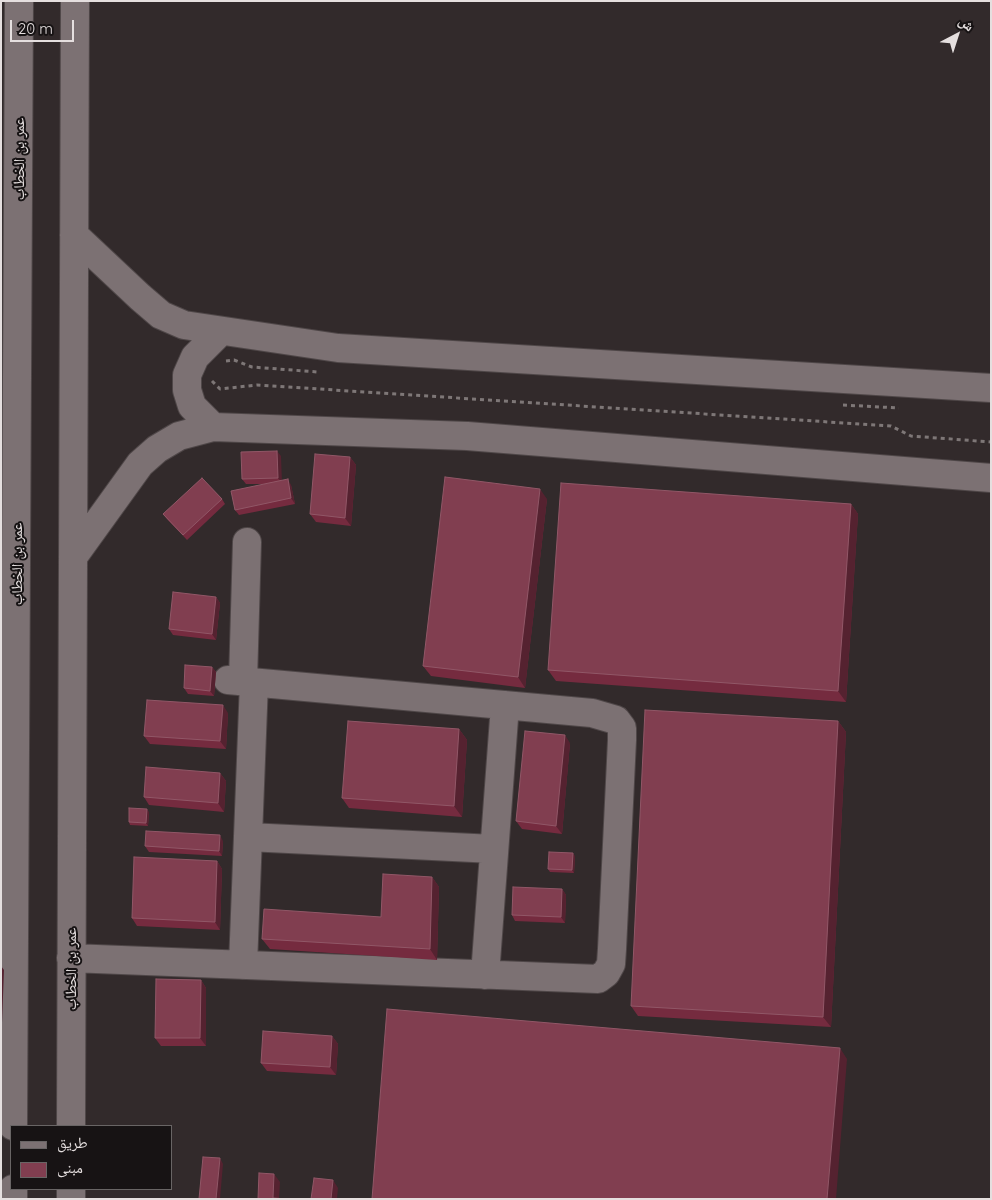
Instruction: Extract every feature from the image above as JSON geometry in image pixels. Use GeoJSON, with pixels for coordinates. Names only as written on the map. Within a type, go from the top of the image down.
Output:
{"type":"FeatureCollection","features":[{"type":"Feature","properties":{"kind":"street","name":"عمر بن الخطاب"},"geometry":{"type":"LineString","coordinates":[[13,1125],[7,1069],[10,76],[20,1]]}},
{"type":"Feature","properties":{"kind":"street","name":"عمر بن الخطاب"},"geometry":{"type":"LineString","coordinates":[[71,1125],[75,1]]}},
{"type":"Feature","properties":{"kind":"street"},"geometry":{"type":"LineString","coordinates":[[74,235],[140,297],[162,314],[184,325],[338,348],[991,388]]}},
{"type":"Feature","properties":{"kind":"street"},"geometry":{"type":"LineString","coordinates":[[213,427],[192,406],[187,390],[187,375],[195,357],[221,331]]}},
{"type":"Feature","properties":{"kind":"street"},"geometry":{"type":"LineString","coordinates":[[73,557],[140,464],[156,450],[179,436],[213,427],[467,436],[991,478]]}},
{"type":"Feature","properties":{"kind":"street"},"geometry":{"type":"LineString","coordinates":[[243,965],[248,837],[242,681],[247,542]]}},
{"type":"Feature","properties":{"kind":"street"},"geometry":{"type":"LineString","coordinates":[[72,958],[598,979],[606,973],[611,964],[612,949],[622,728],[616,720],[592,713],[242,681]]}},
{"type":"Feature","properties":{"kind":"street"},"geometry":{"type":"LineString","coordinates":[[485,975],[505,705]]}},
{"type":"Feature","properties":{"kind":"street"},"geometry":{"type":"LineString","coordinates":[[248,837],[494,850]]}},
{"type":"Feature","properties":{"kind":"path"},"geometry":{"type":"LineString","coordinates":[[219,361],[234,360],[252,367]]}},
{"type":"Feature","properties":{"kind":"path"},"geometry":{"type":"LineString","coordinates":[[212,377],[212,383],[220,389],[257,385],[891,426],[911,436],[991,442]]}},
{"type":"Feature","properties":{"kind":"building"},"geometry":{"type":"Polygon","coordinates":[[[277,451],[278,478],[242,479],[241,452],[277,451]]]}},
{"type":"Feature","properties":{"kind":"building"},"geometry":{"type":"Polygon","coordinates":[[[315,454],[350,457],[345,518],[310,514],[315,454]]]}},
{"type":"Feature","properties":{"kind":"building"},"geometry":{"type":"Polygon","coordinates":[[[445,477],[540,489],[518,677],[423,666],[445,477]]]}},
{"type":"Feature","properties":{"kind":"building"},"geometry":{"type":"Polygon","coordinates":[[[202,478],[222,499],[183,535],[163,514],[202,478]]]}},
{"type":"Feature","properties":{"kind":"building"},"geometry":{"type":"Polygon","coordinates":[[[288,479],[291,498],[235,510],[231,491],[288,479]]]}},
{"type":"Feature","properties":{"kind":"building"},"geometry":{"type":"Polygon","coordinates":[[[561,483],[851,504],[838,691],[548,670],[561,483]]]}},
{"type":"Feature","properties":{"kind":"building"},"geometry":{"type":"Polygon","coordinates":[[[173,592],[216,597],[212,634],[169,629],[173,592]]]}},
{"type":"Feature","properties":{"kind":"building"},"geometry":{"type":"Polygon","coordinates":[[[185,665],[212,667],[210,691],[184,688],[185,665]]]}},
{"type":"Feature","properties":{"kind":"building"},"geometry":{"type":"Polygon","coordinates":[[[147,700],[223,705],[220,741],[144,736],[147,700]]]}},
{"type":"Feature","properties":{"kind":"building"},"geometry":{"type":"Polygon","coordinates":[[[645,710],[838,721],[823,1017],[631,1006],[645,710]]]}},
{"type":"Feature","properties":{"kind":"building"},"geometry":{"type":"Polygon","coordinates":[[[348,721],[459,729],[454,806],[342,798],[348,721]]]}},
{"type":"Feature","properties":{"kind":"building"},"geometry":{"type":"Polygon","coordinates":[[[525,731],[565,735],[556,826],[516,821],[525,731]]]}},
{"type":"Feature","properties":{"kind":"building"},"geometry":{"type":"Polygon","coordinates":[[[146,767],[220,773],[218,803],[144,797],[146,767]]]}},
{"type":"Feature","properties":{"kind":"building"},"geometry":{"type":"Polygon","coordinates":[[[129,808],[147,809],[146,823],[129,822],[129,808]]]}},
{"type":"Feature","properties":{"kind":"building"},"geometry":{"type":"Polygon","coordinates":[[[146,831],[220,835],[219,851],[145,846],[146,831]]]}},
{"type":"Feature","properties":{"kind":"building"},"geometry":{"type":"Polygon","coordinates":[[[549,852],[573,853],[572,870],[548,869],[549,852]]]}},
{"type":"Feature","properties":{"kind":"building"},"geometry":{"type":"Polygon","coordinates":[[[134,857],[217,861],[215,922],[132,918],[134,857]]]}},
{"type":"Feature","properties":{"kind":"building"},"geometry":{"type":"Polygon","coordinates":[[[383,874],[432,877],[430,949],[262,939],[264,909],[381,917],[383,874]]]}},
{"type":"Feature","properties":{"kind":"building"},"geometry":{"type":"Polygon","coordinates":[[[513,887],[562,889],[561,917],[512,915],[513,887]]]}},
{"type":"Feature","properties":{"kind":"building"},"geometry":{"type":"Polygon","coordinates":[[[156,979],[201,980],[200,1038],[155,1038],[156,979]]]}},
{"type":"Feature","properties":{"kind":"building"},"geometry":{"type":"Polygon","coordinates":[[[387,1009],[840,1048],[827,1199],[372,1199],[387,1009]]]}},
{"type":"Feature","properties":{"kind":"building"},"geometry":{"type":"Polygon","coordinates":[[[263,1031],[332,1036],[330,1067],[261,1063],[263,1031]]]}},
{"type":"Feature","properties":{"kind":"building"},"geometry":{"type":"Polygon","coordinates":[[[203,1157],[220,1158],[216,1199],[199,1199],[203,1157]]]}},
{"type":"Feature","properties":{"kind":"building"},"geometry":{"type":"Polygon","coordinates":[[[259,1173],[274,1174],[273,1198],[287,1199],[258,1199],[259,1173]]]}},
{"type":"Feature","properties":{"kind":"building"},"geometry":{"type":"Polygon","coordinates":[[[314,1178],[333,1180],[331,1199],[311,1199],[314,1178]]]}}]}
